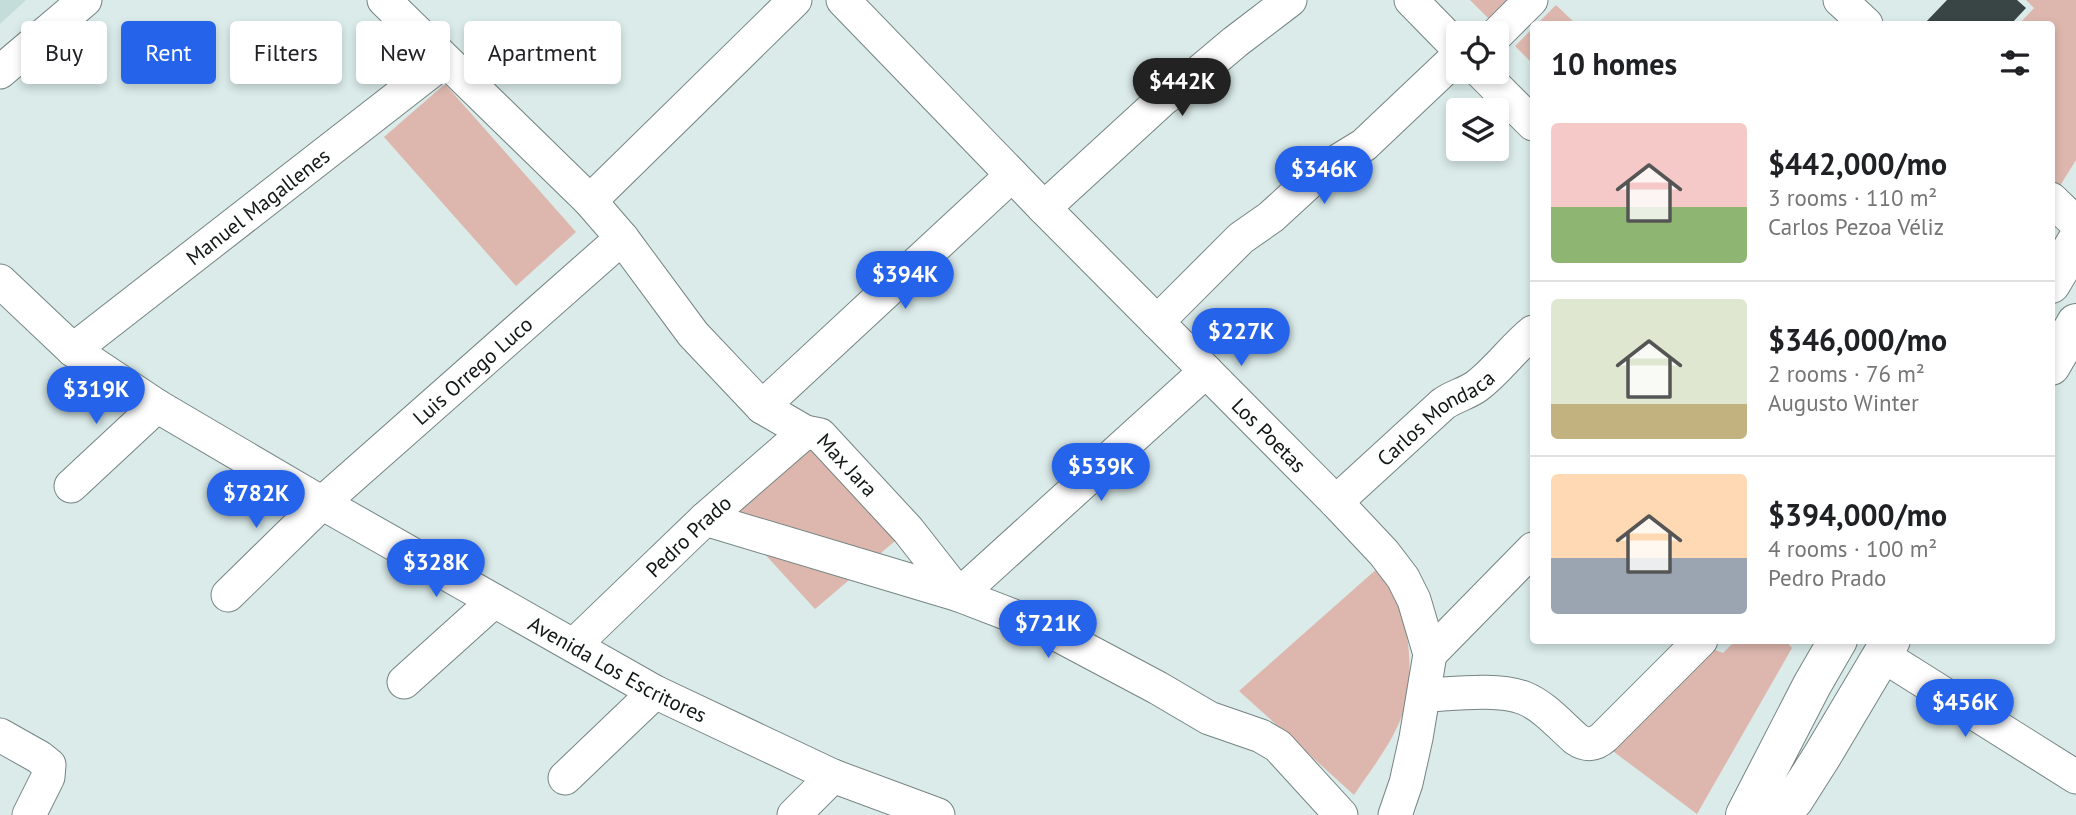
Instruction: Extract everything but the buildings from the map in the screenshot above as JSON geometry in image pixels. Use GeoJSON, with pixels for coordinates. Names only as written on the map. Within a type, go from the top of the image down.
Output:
{"type":"FeatureCollection","features":[{"type":"Feature","properties":{"kind":"main road"},"geometry":{"type":"LineString","coordinates":[[2055,277],[2076,242]]}},
{"type":"Feature","properties":{"kind":"main road"},"geometry":{"type":"LineString","coordinates":[[2055,359],[2076,323]]}},
{"type":"Feature","properties":{"kind":"main road"},"geometry":{"type":"LineString","coordinates":[[1745,815],[1836,644]]}},
{"type":"Feature","properties":{"kind":"main road"},"geometry":{"type":"LineString","coordinates":[[1781,815],[1794,800],[1822,756],[1883,645]]}},
{"type":"Feature","properties":{"kind":"street"},"geometry":{"type":"LineString","coordinates":[[0,72],[85,0]]}},
{"type":"Feature","properties":{"kind":"street"},"geometry":{"type":"LineString","coordinates":[[590,201],[796,0]]}},
{"type":"Feature","properties":{"kind":"street"},"geometry":{"type":"LineString","coordinates":[[1044,208],[1163,99],[1290,0]]}},
{"type":"Feature","properties":{"kind":"street"},"geometry":{"type":"LineString","coordinates":[[1411,0],[1446,36]]}},
{"type":"Feature","properties":{"kind":"street"},"geometry":{"type":"LineString","coordinates":[[1509,22],[1531,0]]}},
{"type":"Feature","properties":{"kind":"street"},"geometry":{"type":"LineString","coordinates":[[1840,0],[1863,21]]}},
{"type":"Feature","properties":{"kind":"street","name":"Max Jara"},"geometry":{"type":"LineString","coordinates":[[388,1],[407,21]]}},
{"type":"Feature","properties":{"kind":"street","name":"Los Poetas"},"geometry":{"type":"LineString","coordinates":[[862,6],[1012,175],[1336,502],[1376,544],[1403,578],[1414,600],[1430,654],[1406,783],[1395,815]]}},
{"type":"Feature","properties":{"kind":"street","name":"Max Jara"},"geometry":{"type":"LineString","coordinates":[[450,67],[590,201],[622,237],[694,334],[762,407],[805,432],[820,435],[908,530],[959,595]]}},
{"type":"Feature","properties":{"kind":"street"},"geometry":{"type":"LineString","coordinates":[[1157,322],[1241,238],[1271,217],[1320,172],[1364,145],[1446,67]]}},
{"type":"Feature","properties":{"kind":"street","name":"Manuel Magallenes"},"geometry":{"type":"LineString","coordinates":[[73,350],[414,84]]}},
{"type":"Feature","properties":{"kind":"street"},"geometry":{"type":"LineString","coordinates":[[1493,84],[1530,121]]}},
{"type":"Feature","properties":{"kind":"street"},"geometry":{"type":"LineString","coordinates":[[762,407],[1012,175]]}},
{"type":"Feature","properties":{"kind":"street"},"geometry":{"type":"LineString","coordinates":[[2055,203],[2076,222]]}},
{"type":"Feature","properties":{"kind":"street","name":"Luis Orrego Luco"},"geometry":{"type":"LineString","coordinates":[[229,596],[322,503],[622,237]]}},
{"type":"Feature","properties":{"kind":"street","name":"Avenida Los Escritores"},"geometry":{"type":"LineString","coordinates":[[2,290],[73,350],[157,406],[655,692],[833,776],[938,815]]}},
{"type":"Feature","properties":{"kind":"street","name":"Carlos Mondaca"},"geometry":{"type":"LineString","coordinates":[[1336,502],[1443,404],[1477,386],[1530,335]]}},
{"type":"Feature","properties":{"kind":"street"},"geometry":{"type":"LineString","coordinates":[[959,595],[1206,371]]}},
{"type":"Feature","properties":{"kind":"street"},"geometry":{"type":"LineString","coordinates":[[71,486],[157,406]]}},
{"type":"Feature","properties":{"kind":"street","name":"Pedro Prado"},"geometry":{"type":"LineString","coordinates":[[574,645],[705,519],[805,432]]}},
{"type":"Feature","properties":{"kind":"street"},"geometry":{"type":"LineString","coordinates":[[705,519],[959,595],[1045,628],[1209,718],[1261,736],[1278,746],[1341,815]]}},
{"type":"Feature","properties":{"kind":"street"},"geometry":{"type":"LineString","coordinates":[[1430,654],[1530,552]]}},
{"type":"Feature","properties":{"kind":"street"},"geometry":{"type":"LineString","coordinates":[[404,682],[494,601]]}},
{"type":"Feature","properties":{"kind":"street"},"geometry":{"type":"LineString","coordinates":[[1424,695],[1500,693],[1524,698],[1544,709],[1581,743],[1593,744],[1604,737],[1697,644]]}},
{"type":"Feature","properties":{"kind":"street"},"geometry":{"type":"LineString","coordinates":[[1883,645],[2076,777]]}},
{"type":"Feature","properties":{"kind":"street"},"geometry":{"type":"LineString","coordinates":[[565,778],[655,692]]}},
{"type":"Feature","properties":{"kind":"street"},"geometry":{"type":"LineString","coordinates":[[0,735],[49,765],[48,778],[29,815]]}},
{"type":"Feature","properties":{"kind":"street"},"geometry":{"type":"LineString","coordinates":[[794,815],[833,776]]}},
{"type":"Feature","properties":{"kind":"shaded area"},"geometry":{"type":"Polygon","coordinates":[[[0,0],[26,0],[0,24],[0,0]]]}},
{"type":"Feature","properties":{"kind":"shaded area"},"geometry":{"type":"Polygon","coordinates":[[[1470,0],[1524,0],[1503,21],[1491,21],[1470,0]]]}},
{"type":"Feature","properties":{"kind":"shaded area"},"geometry":{"type":"Polygon","coordinates":[[[2026,0],[2076,0],[2076,160],[2058,189],[2055,186],[2055,21],[2022,21],[2034,8],[2026,0]]]}},
{"type":"Feature","properties":{"kind":"shaded area"},"geometry":{"type":"Polygon","coordinates":[[[1556,5],[1573,21],[1540,21],[1556,5]]]}},
{"type":"Feature","properties":{"kind":"shaded area"},"geometry":{"type":"Polygon","coordinates":[[[1530,31],[1530,61],[1515,46],[1530,31]]]}},
{"type":"Feature","properties":{"kind":"shaded area"},"geometry":{"type":"Polygon","coordinates":[[[445,84],[576,232],[516,286],[384,137],[445,84]]]}},
{"type":"Feature","properties":{"kind":"shaded area"},"geometry":{"type":"Polygon","coordinates":[[[820,435],[908,530],[815,609],[729,515],[820,435]]]}},
{"type":"Feature","properties":{"kind":"shaded area"},"geometry":{"type":"Polygon","coordinates":[[[1379,567],[1403,616],[1409,655],[1409,682],[1405,706],[1396,729],[1354,795],[1239,691],[1379,567]]]}},
{"type":"Feature","properties":{"kind":"shaded area"},"geometry":{"type":"Polygon","coordinates":[[[1732,644],[1789,644],[1792,648],[1697,814],[1610,749],[1710,648],[1723,653],[1732,644]]]}}]}
